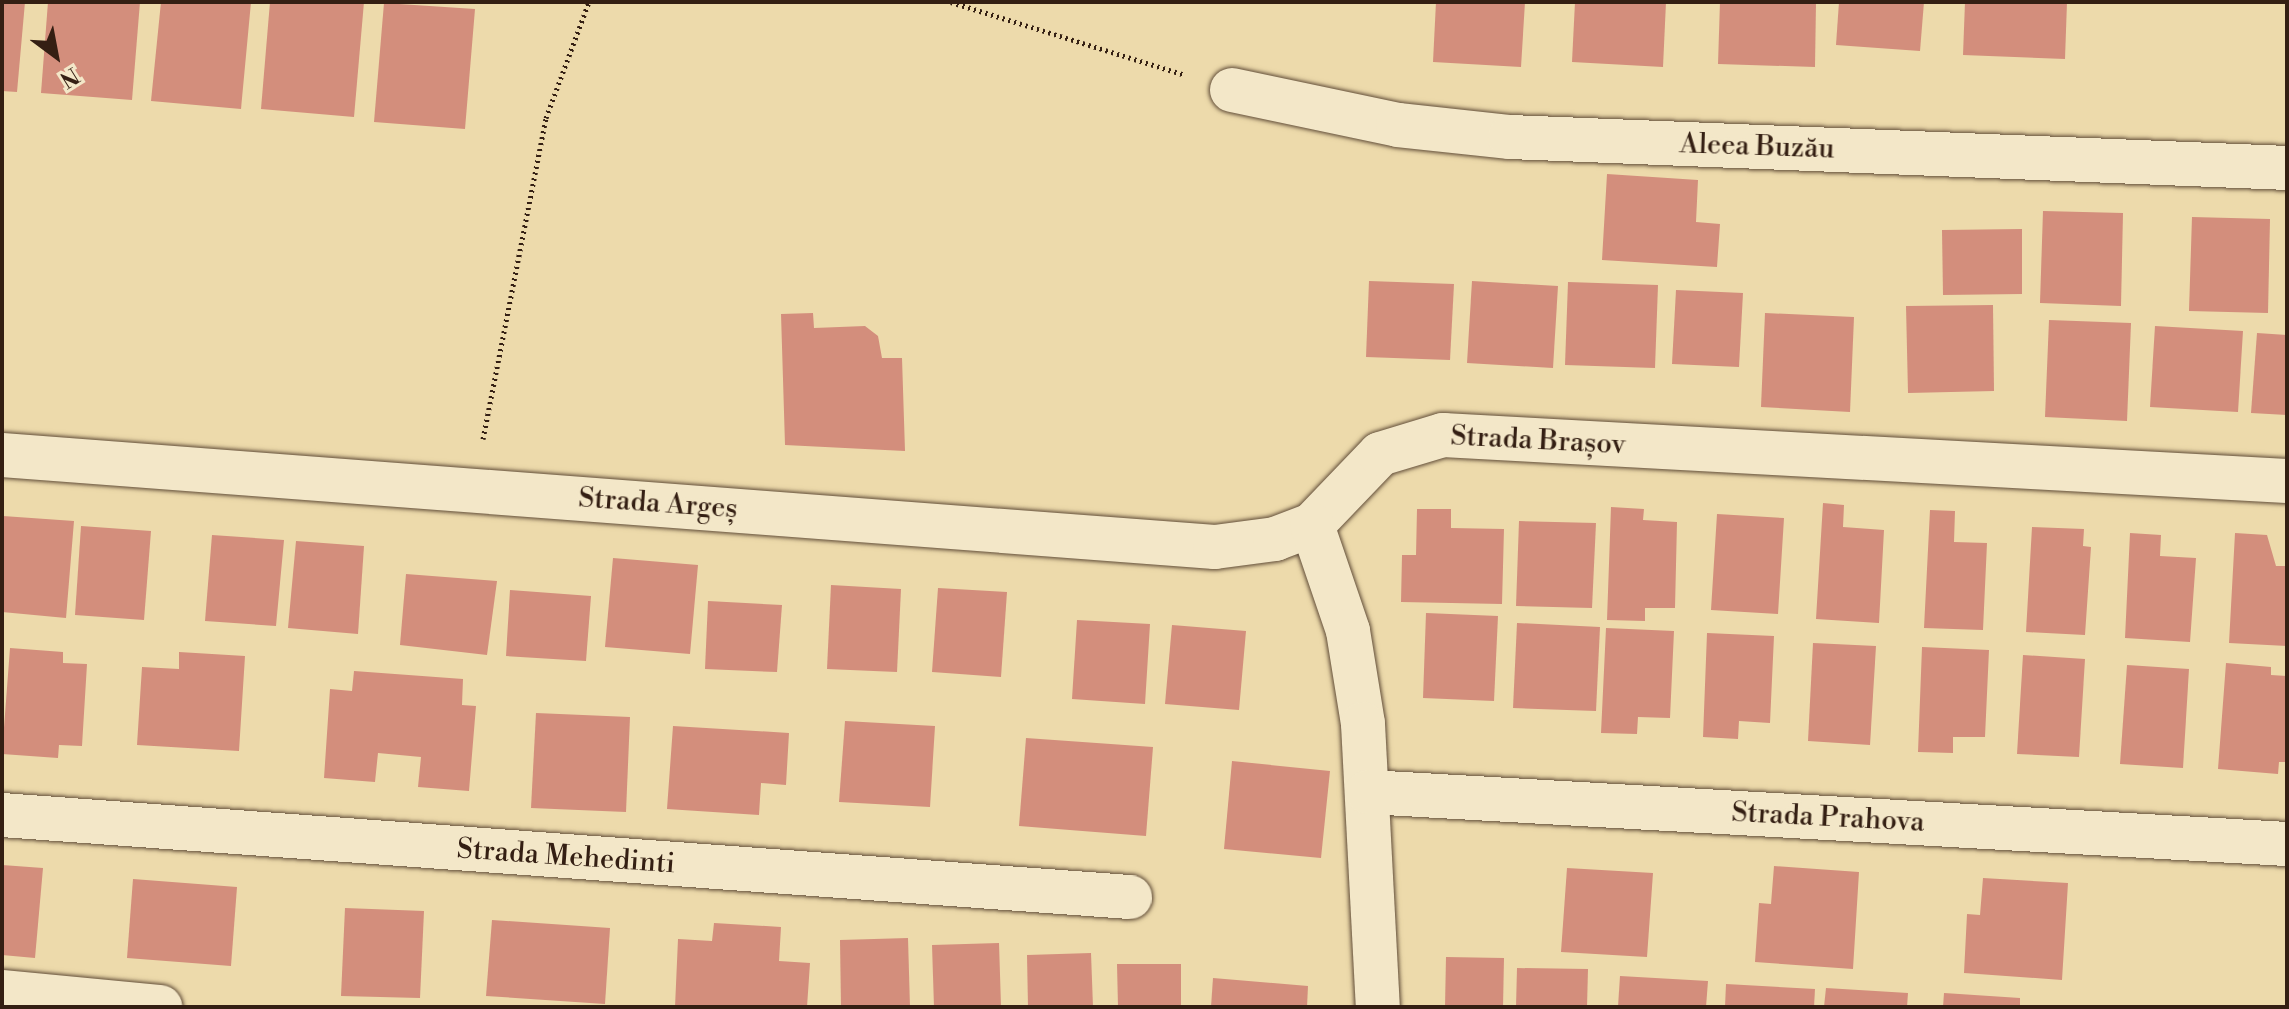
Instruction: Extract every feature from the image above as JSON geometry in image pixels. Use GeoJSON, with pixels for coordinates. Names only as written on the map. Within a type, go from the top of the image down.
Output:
{"type":"FeatureCollection","features":[{"type":"Feature","properties":{"kind":"street","name":"Aleea Buzău"},"geometry":{"type":"LineString","coordinates":[[1232,90],[1398,125],[1510,137],[2287,168]]}},
{"type":"Feature","properties":{"kind":"street","name":"Strada Brașov"},"geometry":{"type":"LineString","coordinates":[[1312,525],[1380,454],[1443,435],[2287,481]]}},
{"type":"Feature","properties":{"kind":"street","name":"Strada Argeș"},"geometry":{"type":"LineString","coordinates":[[2,455],[1215,547],[1275,539],[1312,525]]}},
{"type":"Feature","properties":{"kind":"street"},"geometry":{"type":"LineString","coordinates":[[1312,525],[1348,631],[1368,792],[1378,1007]]}},
{"type":"Feature","properties":{"kind":"street","name":"Strada Prahova"},"geometry":{"type":"LineString","coordinates":[[1368,792],[2287,844]]}},
{"type":"Feature","properties":{"kind":"street","name":"Strada Mehedinti"},"geometry":{"type":"LineString","coordinates":[[2,815],[1130,897]]}},
{"type":"Feature","properties":{"kind":"street"},"geometry":{"type":"LineString","coordinates":[[2,992],[160,1007]]}},
{"type":"Feature","properties":{"kind":"path"},"geometry":{"type":"LineString","coordinates":[[473,490],[546,118],[589,2]]}},
{"type":"Feature","properties":{"kind":"path"},"geometry":{"type":"LineString","coordinates":[[951,2],[1232,90]]}},
{"type":"Feature","properties":{"kind":"building"},"geometry":{"type":"Polygon","coordinates":[[[2,2],[25,2],[17,92],[2,91],[2,2]]]}},
{"type":"Feature","properties":{"kind":"building"},"geometry":{"type":"Polygon","coordinates":[[[48,2],[140,2],[132,100],[41,93],[48,2]]]}},
{"type":"Feature","properties":{"kind":"building"},"geometry":{"type":"Polygon","coordinates":[[[161,2],[251,2],[241,109],[151,101],[161,2]]]}},
{"type":"Feature","properties":{"kind":"building"},"geometry":{"type":"Polygon","coordinates":[[[270,2],[364,2],[354,117],[261,109],[270,2]]]}},
{"type":"Feature","properties":{"kind":"building"},"geometry":{"type":"Polygon","coordinates":[[[1436,2],[1525,2],[1521,67],[1433,62],[1436,2]]]}},
{"type":"Feature","properties":{"kind":"building"},"geometry":{"type":"Polygon","coordinates":[[[1575,2],[1666,2],[1663,67],[1572,62],[1575,2]]]}},
{"type":"Feature","properties":{"kind":"building"},"geometry":{"type":"Polygon","coordinates":[[[1720,2],[1816,2],[1815,67],[1718,64],[1720,2]]]}},
{"type":"Feature","properties":{"kind":"building"},"geometry":{"type":"Polygon","coordinates":[[[1839,2],[1924,2],[1920,51],[1836,45],[1839,2]]]}},
{"type":"Feature","properties":{"kind":"building"},"geometry":{"type":"Polygon","coordinates":[[[1965,2],[2067,2],[2065,59],[1963,55],[1965,2]]]}},
{"type":"Feature","properties":{"kind":"building"},"geometry":{"type":"Polygon","coordinates":[[[384,3],[475,9],[465,129],[374,122],[384,3]]]}},
{"type":"Feature","properties":{"kind":"building"},"geometry":{"type":"Polygon","coordinates":[[[1607,174],[1698,180],[1696,222],[1720,224],[1717,267],[1602,260],[1607,174]]]}},
{"type":"Feature","properties":{"kind":"building"},"geometry":{"type":"Polygon","coordinates":[[[2043,211],[2123,213],[2121,306],[2040,303],[2043,211]]]}},
{"type":"Feature","properties":{"kind":"building"},"geometry":{"type":"Polygon","coordinates":[[[2192,217],[2270,219],[2268,313],[2189,311],[2192,217]]]}},
{"type":"Feature","properties":{"kind":"building"},"geometry":{"type":"Polygon","coordinates":[[[2022,229],[2022,294],[1943,295],[1942,230],[2022,229]]]}},
{"type":"Feature","properties":{"kind":"building"},"geometry":{"type":"Polygon","coordinates":[[[1369,281],[1454,284],[1450,360],[1366,357],[1369,281]]]}},
{"type":"Feature","properties":{"kind":"building"},"geometry":{"type":"Polygon","coordinates":[[[1472,281],[1558,286],[1553,368],[1467,363],[1472,281]]]}},
{"type":"Feature","properties":{"kind":"building"},"geometry":{"type":"Polygon","coordinates":[[[1568,282],[1658,285],[1655,368],[1565,365],[1568,282]]]}},
{"type":"Feature","properties":{"kind":"building"},"geometry":{"type":"Polygon","coordinates":[[[1676,290],[1743,293],[1739,367],[1672,364],[1676,290]]]}},
{"type":"Feature","properties":{"kind":"building"},"geometry":{"type":"Polygon","coordinates":[[[1993,305],[1994,391],[1908,393],[1906,306],[1993,305]]]}},
{"type":"Feature","properties":{"kind":"building"},"geometry":{"type":"Polygon","coordinates":[[[813,313],[814,328],[865,326],[878,336],[882,358],[902,358],[905,451],[785,445],[781,314],[813,313]]]}},
{"type":"Feature","properties":{"kind":"building"},"geometry":{"type":"Polygon","coordinates":[[[1765,313],[1854,317],[1850,412],[1761,407],[1765,313]]]}},
{"type":"Feature","properties":{"kind":"building"},"geometry":{"type":"Polygon","coordinates":[[[2049,320],[2131,323],[2127,421],[2045,417],[2049,320]]]}},
{"type":"Feature","properties":{"kind":"building"},"geometry":{"type":"Polygon","coordinates":[[[2155,326],[2243,331],[2238,412],[2150,407],[2155,326]]]}},
{"type":"Feature","properties":{"kind":"building"},"geometry":{"type":"Polygon","coordinates":[[[2257,333],[2287,335],[2287,415],[2251,413],[2257,333]]]}},
{"type":"Feature","properties":{"kind":"building"},"geometry":{"type":"Polygon","coordinates":[[[1823,503],[1844,505],[1843,527],[1884,530],[1879,623],[1816,619],[1823,503]]]}},
{"type":"Feature","properties":{"kind":"building"},"geometry":{"type":"Polygon","coordinates":[[[1611,507],[1644,509],[1643,520],[1677,522],[1675,608],[1645,608],[1645,621],[1607,620],[1611,507]]]}},
{"type":"Feature","properties":{"kind":"building"},"geometry":{"type":"Polygon","coordinates":[[[1417,509],[1451,509],[1451,528],[1504,529],[1502,604],[1401,602],[1402,555],[1416,555],[1417,509]]]}},
{"type":"Feature","properties":{"kind":"building"},"geometry":{"type":"Polygon","coordinates":[[[1930,510],[1955,511],[1954,542],[1987,543],[1983,630],[1924,628],[1930,510]]]}},
{"type":"Feature","properties":{"kind":"building"},"geometry":{"type":"Polygon","coordinates":[[[1717,514],[1784,518],[1778,614],[1711,610],[1717,514]]]}},
{"type":"Feature","properties":{"kind":"building"},"geometry":{"type":"Polygon","coordinates":[[[3,516],[74,521],[66,618],[2,612],[3,516]]]}},
{"type":"Feature","properties":{"kind":"building"},"geometry":{"type":"Polygon","coordinates":[[[1519,521],[1596,523],[1592,608],[1516,606],[1519,521]]]}},
{"type":"Feature","properties":{"kind":"building"},"geometry":{"type":"Polygon","coordinates":[[[81,526],[151,531],[144,620],[75,615],[81,526]]]}},
{"type":"Feature","properties":{"kind":"building"},"geometry":{"type":"Polygon","coordinates":[[[2032,527],[2084,529],[2083,546],[2091,547],[2085,635],[2026,632],[2032,527]]]}},
{"type":"Feature","properties":{"kind":"building"},"geometry":{"type":"Polygon","coordinates":[[[2130,533],[2161,535],[2160,556],[2196,558],[2190,642],[2125,638],[2130,533]]]}},
{"type":"Feature","properties":{"kind":"building"},"geometry":{"type":"Polygon","coordinates":[[[2235,533],[2267,535],[2276,566],[2287,566],[2287,646],[2229,643],[2235,533]]]}},
{"type":"Feature","properties":{"kind":"building"},"geometry":{"type":"Polygon","coordinates":[[[212,535],[284,540],[276,626],[205,621],[212,535]]]}},
{"type":"Feature","properties":{"kind":"building"},"geometry":{"type":"Polygon","coordinates":[[[296,541],[364,546],[358,634],[288,628],[296,541]]]}},
{"type":"Feature","properties":{"kind":"building"},"geometry":{"type":"Polygon","coordinates":[[[613,558],[698,565],[690,654],[605,647],[613,558]]]}},
{"type":"Feature","properties":{"kind":"building"},"geometry":{"type":"Polygon","coordinates":[[[406,574],[497,581],[487,655],[400,645],[406,574]]]}},
{"type":"Feature","properties":{"kind":"building"},"geometry":{"type":"Polygon","coordinates":[[[831,585],[901,589],[897,672],[827,669],[831,585]]]}},
{"type":"Feature","properties":{"kind":"building"},"geometry":{"type":"Polygon","coordinates":[[[938,588],[1007,592],[1001,677],[932,672],[938,588]]]}},
{"type":"Feature","properties":{"kind":"building"},"geometry":{"type":"Polygon","coordinates":[[[510,590],[591,596],[586,661],[506,656],[510,590]]]}},
{"type":"Feature","properties":{"kind":"building"},"geometry":{"type":"Polygon","coordinates":[[[708,601],[782,605],[777,672],[705,669],[708,601]]]}},
{"type":"Feature","properties":{"kind":"building"},"geometry":{"type":"Polygon","coordinates":[[[1426,613],[1498,616],[1494,701],[1423,698],[1426,613]]]}},
{"type":"Feature","properties":{"kind":"building"},"geometry":{"type":"Polygon","coordinates":[[[1077,620],[1150,624],[1145,704],[1072,699],[1077,620]]]}},
{"type":"Feature","properties":{"kind":"building"},"geometry":{"type":"Polygon","coordinates":[[[1517,623],[1600,627],[1596,711],[1513,708],[1517,623]]]}},
{"type":"Feature","properties":{"kind":"building"},"geometry":{"type":"Polygon","coordinates":[[[1172,625],[1246,631],[1239,710],[1165,704],[1172,625]]]}},
{"type":"Feature","properties":{"kind":"building"},"geometry":{"type":"Polygon","coordinates":[[[1606,628],[1674,631],[1670,718],[1638,717],[1637,734],[1601,733],[1606,628]]]}},
{"type":"Feature","properties":{"kind":"building"},"geometry":{"type":"Polygon","coordinates":[[[1707,633],[1774,636],[1770,723],[1739,721],[1738,739],[1703,737],[1707,633]]]}},
{"type":"Feature","properties":{"kind":"building"},"geometry":{"type":"Polygon","coordinates":[[[1813,643],[1876,646],[1870,745],[1808,741],[1813,643]]]}},
{"type":"Feature","properties":{"kind":"building"},"geometry":{"type":"Polygon","coordinates":[[[1922,647],[1989,650],[1985,737],[1953,737],[1953,753],[1918,752],[1922,647]]]}},
{"type":"Feature","properties":{"kind":"building"},"geometry":{"type":"Polygon","coordinates":[[[10,648],[63,652],[63,663],[87,664],[82,746],[59,745],[58,758],[2,754],[10,648]]]}},
{"type":"Feature","properties":{"kind":"building"},"geometry":{"type":"Polygon","coordinates":[[[179,652],[245,656],[239,751],[137,745],[142,667],[179,669],[179,652]]]}},
{"type":"Feature","properties":{"kind":"building"},"geometry":{"type":"Polygon","coordinates":[[[2023,655],[2085,659],[2079,757],[2017,754],[2023,655]]]}},
{"type":"Feature","properties":{"kind":"building"},"geometry":{"type":"Polygon","coordinates":[[[2226,663],[2271,667],[2271,675],[2287,676],[2287,762],[2279,762],[2278,774],[2218,769],[2226,663]]]}},
{"type":"Feature","properties":{"kind":"building"},"geometry":{"type":"Polygon","coordinates":[[[2127,665],[2189,669],[2183,768],[2120,764],[2127,665]]]}},
{"type":"Feature","properties":{"kind":"building"},"geometry":{"type":"Polygon","coordinates":[[[354,671],[463,679],[462,705],[476,706],[469,791],[418,787],[421,757],[378,753],[375,782],[324,778],[330,689],[352,691],[354,671]]]}},
{"type":"Feature","properties":{"kind":"building"},"geometry":{"type":"Polygon","coordinates":[[[536,713],[630,717],[626,812],[531,808],[536,713]]]}},
{"type":"Feature","properties":{"kind":"building"},"geometry":{"type":"Polygon","coordinates":[[[845,721],[935,726],[930,807],[839,802],[845,721]]]}},
{"type":"Feature","properties":{"kind":"building"},"geometry":{"type":"Polygon","coordinates":[[[673,726],[789,733],[786,785],[761,783],[759,815],[667,809],[673,726]]]}},
{"type":"Feature","properties":{"kind":"building"},"geometry":{"type":"Polygon","coordinates":[[[1026,738],[1153,747],[1146,836],[1019,826],[1026,738]]]}},
{"type":"Feature","properties":{"kind":"building"},"geometry":{"type":"Polygon","coordinates":[[[1232,761],[1330,771],[1321,858],[1224,849],[1232,761]]]}},
{"type":"Feature","properties":{"kind":"building"},"geometry":{"type":"Polygon","coordinates":[[[2,865],[43,868],[35,958],[2,955],[2,865]]]}},
{"type":"Feature","properties":{"kind":"building"},"geometry":{"type":"Polygon","coordinates":[[[1774,866],[1859,872],[1853,969],[1755,962],[1759,903],[1771,904],[1774,866]]]}},
{"type":"Feature","properties":{"kind":"building"},"geometry":{"type":"Polygon","coordinates":[[[1567,868],[1653,873],[1647,957],[1561,952],[1567,868]]]}},
{"type":"Feature","properties":{"kind":"building"},"geometry":{"type":"Polygon","coordinates":[[[1983,878],[2068,883],[2062,980],[1964,973],[1967,914],[1980,915],[1983,878]]]}},
{"type":"Feature","properties":{"kind":"building"},"geometry":{"type":"Polygon","coordinates":[[[133,879],[237,887],[231,966],[127,958],[133,879]]]}},
{"type":"Feature","properties":{"kind":"building"},"geometry":{"type":"Polygon","coordinates":[[[345,908],[424,911],[420,998],[341,996],[345,908]]]}},
{"type":"Feature","properties":{"kind":"building"},"geometry":{"type":"Polygon","coordinates":[[[492,920],[610,928],[605,1004],[486,996],[492,920]]]}},
{"type":"Feature","properties":{"kind":"building"},"geometry":{"type":"Polygon","coordinates":[[[714,923],[781,927],[779,961],[810,963],[807,1007],[675,1007],[678,939],[712,941],[714,923]]]}},
{"type":"Feature","properties":{"kind":"building"},"geometry":{"type":"Polygon","coordinates":[[[908,938],[910,1007],[841,1007],[840,940],[908,938]]]}},
{"type":"Feature","properties":{"kind":"building"},"geometry":{"type":"Polygon","coordinates":[[[999,943],[1001,1007],[934,1007],[932,945],[999,943]]]}},
{"type":"Feature","properties":{"kind":"building"},"geometry":{"type":"Polygon","coordinates":[[[1091,953],[1093,1007],[1028,1007],[1027,955],[1091,953]]]}},
{"type":"Feature","properties":{"kind":"building"},"geometry":{"type":"Polygon","coordinates":[[[1446,957],[1504,958],[1503,1007],[1445,1007],[1446,957]]]}},
{"type":"Feature","properties":{"kind":"building"},"geometry":{"type":"Polygon","coordinates":[[[1117,964],[1181,964],[1181,1007],[1118,1007],[1117,964]]]}},
{"type":"Feature","properties":{"kind":"building"},"geometry":{"type":"Polygon","coordinates":[[[1517,968],[1588,969],[1587,1007],[1516,1007],[1517,968]]]}},
{"type":"Feature","properties":{"kind":"building"},"geometry":{"type":"Polygon","coordinates":[[[1620,976],[1708,981],[1706,1007],[1618,1007],[1620,976]]]}},
{"type":"Feature","properties":{"kind":"building"},"geometry":{"type":"Polygon","coordinates":[[[1213,978],[1308,986],[1307,1007],[1211,1007],[1213,978]]]}},
{"type":"Feature","properties":{"kind":"building"},"geometry":{"type":"Polygon","coordinates":[[[1726,984],[1815,989],[1814,1007],[1725,1007],[1726,984]]]}},
{"type":"Feature","properties":{"kind":"building"},"geometry":{"type":"Polygon","coordinates":[[[1826,988],[1908,993],[1907,1007],[1824,1007],[1826,988]]]}},
{"type":"Feature","properties":{"kind":"building"},"geometry":{"type":"Polygon","coordinates":[[[1944,993],[2020,998],[2020,1007],[1943,1007],[1944,993]]]}}]}
